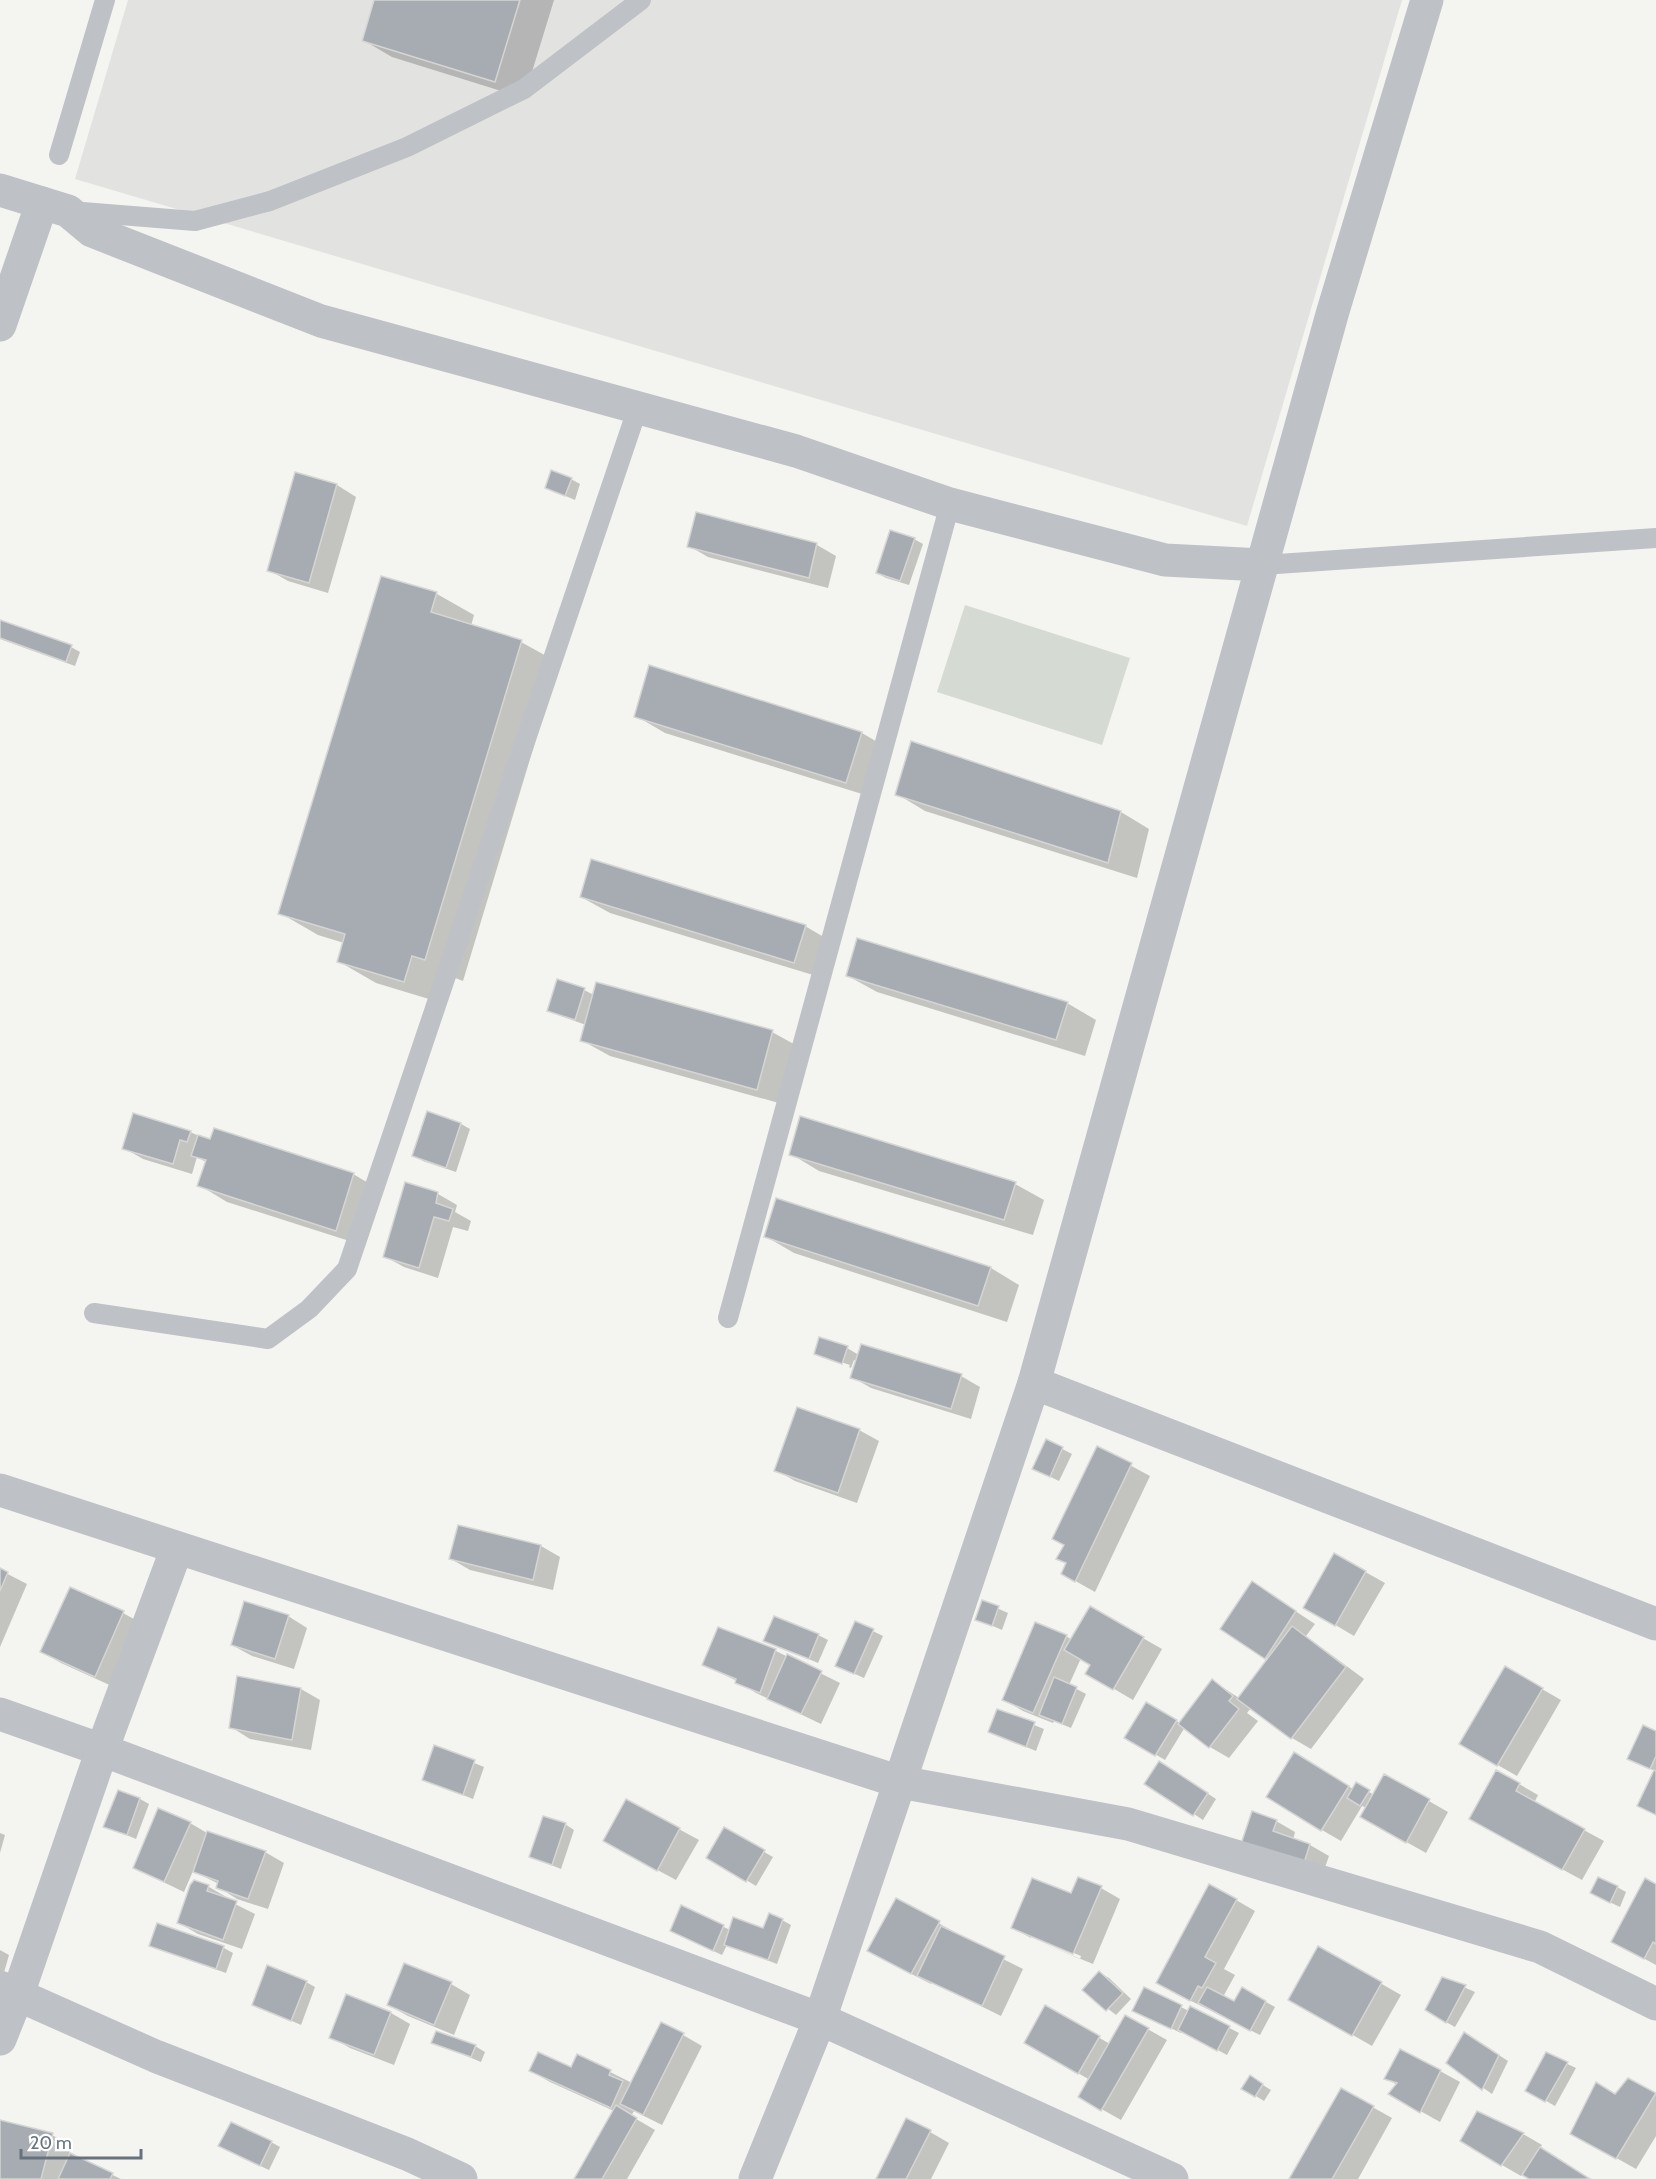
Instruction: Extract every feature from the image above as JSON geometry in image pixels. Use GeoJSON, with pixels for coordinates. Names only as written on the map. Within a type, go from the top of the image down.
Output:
{"type":"FeatureCollection","features":[{"type":"Feature","properties":{"kind":"street"},"geometry":{"type":"LineString","coordinates":[[755,2179],[820,2019],[1034,1383],[1333,311],[1427,0]]}},
{"type":"Feature","properties":{"kind":"street"},"geometry":{"type":"LineString","coordinates":[[0,190],[55,207],[92,231],[321,321],[796,451],[950,504],[1165,560],[1262,565]]}},
{"type":"Feature","properties":{"kind":"street"},"geometry":{"type":"LineString","coordinates":[[0,325],[55,207]]}},
{"type":"Feature","properties":{"kind":"street"},"geometry":{"type":"LineString","coordinates":[[1034,1383],[1656,1624]]}},
{"type":"Feature","properties":{"kind":"street"},"geometry":{"type":"LineString","coordinates":[[0,1490],[900,1782],[1128,1824],[1540,1947],[1656,2004]]}},
{"type":"Feature","properties":{"kind":"street"},"geometry":{"type":"LineString","coordinates":[[0,2038],[9,1990],[177,1548]]}},
{"type":"Feature","properties":{"kind":"street"},"geometry":{"type":"LineString","coordinates":[[0,1714],[102,1750],[820,2019],[1172,2179]]}},
{"type":"Feature","properties":{"kind":"street"},"geometry":{"type":"LineString","coordinates":[[9,1990],[154,2056],[407,2154],[461,2179]]}},
{"type":"Feature","properties":{"kind":"lane"},"geometry":{"type":"LineString","coordinates":[[60,155],[105,0]]}},
{"type":"Feature","properties":{"kind":"lane"},"geometry":{"type":"LineString","coordinates":[[55,207],[195,221],[270,201],[407,147],[524,89],[641,0]]}},
{"type":"Feature","properties":{"kind":"lane"},"geometry":{"type":"LineString","coordinates":[[94,1313],[268,1338],[309,1309],[347,1269],[638,407]]}},
{"type":"Feature","properties":{"kind":"lane"},"geometry":{"type":"LineString","coordinates":[[728,1318],[950,504]]}},
{"type":"Feature","properties":{"kind":"lane"},"geometry":{"type":"LineString","coordinates":[[1262,565],[1656,538]]}},
{"type":"Feature","properties":{"kind":"shaded area"},"geometry":{"type":"Polygon","coordinates":[[[128,0],[1402,0],[1247,526],[75,179],[128,0]]]}},
{"type":"Feature","properties":{"kind":"shaded area"},"geometry":{"type":"Polygon","coordinates":[[[965,605],[1130,658],[1102,745],[937,692],[965,605]]]}},
{"type":"Feature","properties":{"kind":"building"},"geometry":{"type":"Polygon","coordinates":[[[374,0],[520,0],[495,82],[362,41],[374,0]]]}},
{"type":"Feature","properties":{"kind":"building"},"geometry":{"type":"Polygon","coordinates":[[[551,470],[572,478],[565,496],[545,488],[551,470]]]}},
{"type":"Feature","properties":{"kind":"building"},"geometry":{"type":"Polygon","coordinates":[[[295,472],[337,484],[309,583],[267,571],[295,472]]]}},
{"type":"Feature","properties":{"kind":"building"},"geometry":{"type":"Polygon","coordinates":[[[696,512],[817,543],[809,578],[687,547],[696,512]]]}},
{"type":"Feature","properties":{"kind":"building"},"geometry":{"type":"Polygon","coordinates":[[[890,530],[915,538],[900,581],[876,573],[890,530]]]}},
{"type":"Feature","properties":{"kind":"building"},"geometry":{"type":"Polygon","coordinates":[[[381,576],[437,592],[431,612],[522,640],[425,960],[412,956],[404,982],[337,962],[345,934],[278,914],[381,576]]]}},
{"type":"Feature","properties":{"kind":"building"},"geometry":{"type":"Polygon","coordinates":[[[0,620],[72,645],[66,662],[0,638],[0,620]]]}},
{"type":"Feature","properties":{"kind":"building"},"geometry":{"type":"Polygon","coordinates":[[[649,665],[862,732],[846,783],[634,717],[649,665]]]}},
{"type":"Feature","properties":{"kind":"building"},"geometry":{"type":"Polygon","coordinates":[[[911,741],[1121,811],[1108,863],[895,795],[911,741]]]}},
{"type":"Feature","properties":{"kind":"building"},"geometry":{"type":"Polygon","coordinates":[[[591,859],[806,925],[794,963],[580,897],[591,859]]]}},
{"type":"Feature","properties":{"kind":"building"},"geometry":{"type":"Polygon","coordinates":[[[857,938],[1068,1002],[1056,1040],[846,976],[857,938]]]}},
{"type":"Feature","properties":{"kind":"building"},"geometry":{"type":"Polygon","coordinates":[[[557,979],[585,988],[575,1020],[547,1011],[557,979]]]}},
{"type":"Feature","properties":{"kind":"building"},"geometry":{"type":"Polygon","coordinates":[[[596,982],[773,1030],[757,1090],[580,1041],[596,982]]]}},
{"type":"Feature","properties":{"kind":"building"},"geometry":{"type":"Polygon","coordinates":[[[427,1111],[461,1123],[446,1168],[412,1156],[427,1111]]]}},
{"type":"Feature","properties":{"kind":"building"},"geometry":{"type":"Polygon","coordinates":[[[133,1113],[191,1131],[187,1142],[180,1140],[173,1164],[122,1149],[133,1113]]]}},
{"type":"Feature","properties":{"kind":"building"},"geometry":{"type":"Polygon","coordinates":[[[800,1116],[1016,1182],[1004,1220],[789,1155],[800,1116]]]}},
{"type":"Feature","properties":{"kind":"building"},"geometry":{"type":"Polygon","coordinates":[[[214,1128],[354,1173],[336,1231],[197,1186],[206,1160],[191,1156],[198,1135],[210,1139],[214,1128]]]}},
{"type":"Feature","properties":{"kind":"building"},"geometry":{"type":"Polygon","coordinates":[[[405,1182],[438,1192],[436,1203],[453,1209],[449,1221],[434,1217],[419,1268],[383,1257],[405,1182]]]}},
{"type":"Feature","properties":{"kind":"building"},"geometry":{"type":"Polygon","coordinates":[[[776,1198],[991,1267],[978,1306],[764,1237],[776,1198]]]}},
{"type":"Feature","properties":{"kind":"building"},"geometry":{"type":"Polygon","coordinates":[[[819,1337],[848,1346],[842,1364],[814,1354],[819,1337]]]}},
{"type":"Feature","properties":{"kind":"building"},"geometry":{"type":"Polygon","coordinates":[[[861,1344],[962,1374],[951,1409],[850,1378],[861,1344]]]}},
{"type":"Feature","properties":{"kind":"building"},"geometry":{"type":"Polygon","coordinates":[[[797,1407],[860,1429],[838,1493],[774,1471],[797,1407]]]}},
{"type":"Feature","properties":{"kind":"building"},"geometry":{"type":"Polygon","coordinates":[[[1046,1439],[1063,1447],[1050,1477],[1032,1469],[1046,1439]]]}},
{"type":"Feature","properties":{"kind":"building"},"geometry":{"type":"Polygon","coordinates":[[[1097,1446],[1132,1463],[1075,1582],[1061,1574],[1066,1563],[1056,1559],[1064,1545],[1052,1539],[1097,1446]]]}},
{"type":"Feature","properties":{"kind":"building"},"geometry":{"type":"Polygon","coordinates":[[[458,1525],[541,1545],[533,1580],[449,1559],[458,1525]]]}},
{"type":"Feature","properties":{"kind":"building"},"geometry":{"type":"Polygon","coordinates":[[[1334,1553],[1366,1571],[1335,1626],[1303,1608],[1334,1553]]]}},
{"type":"Feature","properties":{"kind":"building"},"geometry":{"type":"Polygon","coordinates":[[[0,1568],[8,1572],[0,1591],[0,1568]]]}},
{"type":"Feature","properties":{"kind":"building"},"geometry":{"type":"Polygon","coordinates":[[[1252,1581],[1296,1611],[1265,1659],[1220,1629],[1252,1581]]]}},
{"type":"Feature","properties":{"kind":"building"},"geometry":{"type":"Polygon","coordinates":[[[70,1587],[124,1611],[95,1677],[40,1652],[70,1587]]]}},
{"type":"Feature","properties":{"kind":"building"},"geometry":{"type":"Polygon","coordinates":[[[982,1600],[999,1606],[992,1626],[975,1620],[982,1600]]]}},
{"type":"Feature","properties":{"kind":"building"},"geometry":{"type":"Polygon","coordinates":[[[244,1601],[289,1615],[275,1659],[231,1645],[244,1601]]]}},
{"type":"Feature","properties":{"kind":"building"},"geometry":{"type":"Polygon","coordinates":[[[1090,1606],[1144,1637],[1113,1690],[1085,1674],[1090,1665],[1064,1650],[1090,1606]]]}},
{"type":"Feature","properties":{"kind":"building"},"geometry":{"type":"Polygon","coordinates":[[[774,1616],[819,1634],[809,1659],[763,1641],[774,1616]]]}},
{"type":"Feature","properties":{"kind":"building"},"geometry":{"type":"Polygon","coordinates":[[[855,1621],[874,1629],[854,1674],[835,1666],[855,1621]]]}},
{"type":"Feature","properties":{"kind":"building"},"geometry":{"type":"Polygon","coordinates":[[[1035,1622],[1067,1635],[1033,1713],[1002,1700],[1035,1622]]]}},
{"type":"Feature","properties":{"kind":"building"},"geometry":{"type":"Polygon","coordinates":[[[1292,1626],[1346,1667],[1291,1739],[1237,1699],[1292,1626]]]}},
{"type":"Feature","properties":{"kind":"building"},"geometry":{"type":"Polygon","coordinates":[[[718,1627],[776,1649],[760,1693],[735,1683],[736,1679],[702,1665],[718,1627]]]}},
{"type":"Feature","properties":{"kind":"building"},"geometry":{"type":"Polygon","coordinates":[[[787,1654],[822,1671],[801,1714],[767,1699],[787,1654]]]}},
{"type":"Feature","properties":{"kind":"building"},"geometry":{"type":"Polygon","coordinates":[[[1505,1666],[1543,1688],[1497,1766],[1459,1744],[1505,1666]]]}},
{"type":"Feature","properties":{"kind":"building"},"geometry":{"type":"Polygon","coordinates":[[[237,1676],[301,1688],[292,1740],[229,1728],[237,1676]]]}},
{"type":"Feature","properties":{"kind":"building"},"geometry":{"type":"Polygon","coordinates":[[[1054,1677],[1077,1687],[1062,1724],[1039,1715],[1054,1677]]]}},
{"type":"Feature","properties":{"kind":"building"},"geometry":{"type":"Polygon","coordinates":[[[1212,1679],[1233,1696],[1229,1701],[1239,1709],[1209,1748],[1178,1724],[1212,1679]]]}},
{"type":"Feature","properties":{"kind":"building"},"geometry":{"type":"Polygon","coordinates":[[[1146,1702],[1177,1720],[1155,1756],[1124,1738],[1146,1702]]]}},
{"type":"Feature","properties":{"kind":"building"},"geometry":{"type":"Polygon","coordinates":[[[997,1709],[1035,1722],[1026,1747],[988,1732],[997,1709]]]}},
{"type":"Feature","properties":{"kind":"building"},"geometry":{"type":"Polygon","coordinates":[[[1643,1725],[1656,1731],[1656,1756],[1650,1769],[1627,1759],[1643,1725]]]}},
{"type":"Feature","properties":{"kind":"building"},"geometry":{"type":"Polygon","coordinates":[[[434,1745],[475,1760],[463,1795],[422,1780],[434,1745]]]}},
{"type":"Feature","properties":{"kind":"building"},"geometry":{"type":"Polygon","coordinates":[[[1294,1752],[1349,1786],[1321,1831],[1266,1797],[1294,1752]]]}},
{"type":"Feature","properties":{"kind":"building"},"geometry":{"type":"Polygon","coordinates":[[[1159,1761],[1208,1793],[1193,1816],[1144,1784],[1159,1761]]]}},
{"type":"Feature","properties":{"kind":"building"},"geometry":{"type":"Polygon","coordinates":[[[1496,1770],[1520,1783],[1516,1791],[1585,1829],[1562,1870],[1469,1819],[1496,1770]]]}},
{"type":"Feature","properties":{"kind":"building"},"geometry":{"type":"Polygon","coordinates":[[[1654,1770],[1656,1771],[1656,1815],[1637,1806],[1654,1770]]]}},
{"type":"Feature","properties":{"kind":"building"},"geometry":{"type":"Polygon","coordinates":[[[1384,1774],[1430,1799],[1406,1843],[1360,1817],[1384,1774]]]}},
{"type":"Feature","properties":{"kind":"building"},"geometry":{"type":"Polygon","coordinates":[[[1356,1782],[1370,1790],[1360,1806],[1347,1798],[1356,1782]]]}},
{"type":"Feature","properties":{"kind":"building"},"geometry":{"type":"Polygon","coordinates":[[[118,1790],[140,1798],[127,1835],[103,1827],[118,1790]]]}},
{"type":"Feature","properties":{"kind":"building"},"geometry":{"type":"Polygon","coordinates":[[[626,1799],[680,1828],[657,1871],[603,1841],[626,1799]]]}},
{"type":"Feature","properties":{"kind":"building"},"geometry":{"type":"Polygon","coordinates":[[[158,1808],[191,1822],[164,1882],[133,1868],[158,1808]]]}},
{"type":"Feature","properties":{"kind":"building"},"geometry":{"type":"Polygon","coordinates":[[[1252,1811],[1277,1820],[1273,1831],[1310,1844],[1303,1866],[1241,1844],[1252,1811]]]}},
{"type":"Feature","properties":{"kind":"building"},"geometry":{"type":"Polygon","coordinates":[[[543,1816],[566,1823],[552,1865],[529,1857],[543,1816]]]}},
{"type":"Feature","properties":{"kind":"building"},"geometry":{"type":"Polygon","coordinates":[[[724,1827],[765,1850],[746,1882],[706,1858],[724,1827]]]}},
{"type":"Feature","properties":{"kind":"building"},"geometry":{"type":"Polygon","coordinates":[[[207,1831],[266,1851],[248,1899],[216,1888],[218,1881],[193,1872],[207,1831]]]}},
{"type":"Feature","properties":{"kind":"building"},"geometry":{"type":"Polygon","coordinates":[[[1078,1877],[1102,1886],[1073,1954],[1011,1928],[1032,1878],[1071,1893],[1078,1877]]]}},
{"type":"Feature","properties":{"kind":"building"},"geometry":{"type":"Polygon","coordinates":[[[1598,1877],[1618,1886],[1610,1903],[1590,1893],[1598,1877]]]}},
{"type":"Feature","properties":{"kind":"building"},"geometry":{"type":"Polygon","coordinates":[[[1645,1878],[1656,1884],[1656,1944],[1653,1942],[1644,1959],[1611,1942],[1645,1878]]]}},
{"type":"Feature","properties":{"kind":"building"},"geometry":{"type":"Polygon","coordinates":[[[194,1880],[209,1885],[207,1891],[237,1901],[223,1940],[177,1923],[190,1885],[194,1880]]]}},
{"type":"Feature","properties":{"kind":"building"},"geometry":{"type":"Polygon","coordinates":[[[1209,1884],[1237,1899],[1205,1957],[1216,1963],[1202,1988],[1198,1986],[1190,2001],[1156,1983],[1209,1884]]]}},
{"type":"Feature","properties":{"kind":"building"},"geometry":{"type":"Polygon","coordinates":[[[896,1898],[940,1921],[911,1974],[867,1951],[896,1898]]]}},
{"type":"Feature","properties":{"kind":"building"},"geometry":{"type":"Polygon","coordinates":[[[681,1905],[724,1925],[713,1951],[670,1931],[681,1905]]]}},
{"type":"Feature","properties":{"kind":"building"},"geometry":{"type":"Polygon","coordinates":[[[769,1913],[783,1919],[768,1960],[724,1945],[733,1917],[763,1928],[769,1913]]]}},
{"type":"Feature","properties":{"kind":"building"},"geometry":{"type":"Polygon","coordinates":[[[157,1923],[224,1946],[216,1969],[149,1946],[157,1923]]]}},
{"type":"Feature","properties":{"kind":"building"},"geometry":{"type":"Polygon","coordinates":[[[941,1926],[1005,1956],[982,2006],[917,1976],[941,1926]]]}},
{"type":"Feature","properties":{"kind":"building"},"geometry":{"type":"Polygon","coordinates":[[[1318,1946],[1382,1982],[1352,2036],[1288,2000],[1318,1946]]]}},
{"type":"Feature","properties":{"kind":"building"},"geometry":{"type":"Polygon","coordinates":[[[404,1963],[452,1982],[434,2025],[387,2005],[404,1963]]]}},
{"type":"Feature","properties":{"kind":"building"},"geometry":{"type":"Polygon","coordinates":[[[267,1965],[307,1981],[291,2021],[252,2005],[267,1965]]]}},
{"type":"Feature","properties":{"kind":"building"},"geometry":{"type":"Polygon","coordinates":[[[1099,1971],[1123,1993],[1106,2011],[1082,1990],[1099,1971]]]}},
{"type":"Feature","properties":{"kind":"building"},"geometry":{"type":"Polygon","coordinates":[[[1442,1977],[1466,1985],[1446,2023],[1425,2010],[1442,1977]]]}},
{"type":"Feature","properties":{"kind":"building"},"geometry":{"type":"Polygon","coordinates":[[[1144,1987],[1182,2005],[1171,2029],[1132,2011],[1144,1987]]]}},
{"type":"Feature","properties":{"kind":"building"},"geometry":{"type":"Polygon","coordinates":[[[1207,1987],[1234,2001],[1242,1987],[1266,2001],[1250,2031],[1198,2003],[1207,1987]]]}},
{"type":"Feature","properties":{"kind":"building"},"geometry":{"type":"Polygon","coordinates":[[[346,1994],[391,2012],[374,2055],[329,2038],[346,1994]]]}},
{"type":"Feature","properties":{"kind":"building"},"geometry":{"type":"Polygon","coordinates":[[[1045,2005],[1100,2036],[1078,2074],[1024,2043],[1045,2005]]]}},
{"type":"Feature","properties":{"kind":"building"},"geometry":{"type":"Polygon","coordinates":[[[1190,2006],[1230,2026],[1217,2051],[1178,2030],[1190,2006]]]}},
{"type":"Feature","properties":{"kind":"building"},"geometry":{"type":"Polygon","coordinates":[[[1125,2015],[1149,2028],[1101,2111],[1078,2097],[1125,2015]]]}},
{"type":"Feature","properties":{"kind":"building"},"geometry":{"type":"Polygon","coordinates":[[[661,2022],[684,2033],[643,2115],[620,2104],[661,2022]]]}},
{"type":"Feature","properties":{"kind":"building"},"geometry":{"type":"Polygon","coordinates":[[[436,2031],[476,2045],[471,2057],[431,2043],[436,2031]]]}},
{"type":"Feature","properties":{"kind":"building"},"geometry":{"type":"Polygon","coordinates":[[[1464,2032],[1499,2055],[1482,2090],[1446,2063],[1464,2032]]]}},
{"type":"Feature","properties":{"kind":"building"},"geometry":{"type":"Polygon","coordinates":[[[1400,2049],[1441,2070],[1420,2113],[1388,2094],[1397,2083],[1384,2079],[1400,2049]]]}},
{"type":"Feature","properties":{"kind":"building"},"geometry":{"type":"Polygon","coordinates":[[[538,2052],[571,2067],[577,2054],[611,2070],[609,2075],[623,2081],[611,2108],[529,2071],[538,2052]]]}},
{"type":"Feature","properties":{"kind":"building"},"geometry":{"type":"Polygon","coordinates":[[[1546,2052],[1568,2062],[1545,2102],[1525,2091],[1546,2052]]]}},
{"type":"Feature","properties":{"kind":"building"},"geometry":{"type":"Polygon","coordinates":[[[1250,2075],[1263,2084],[1255,2097],[1241,2089],[1250,2075]]]}},
{"type":"Feature","properties":{"kind":"building"},"geometry":{"type":"Polygon","coordinates":[[[1628,2078],[1656,2093],[1616,2159],[1570,2134],[1596,2082],[1615,2094],[1628,2078]]]}},
{"type":"Feature","properties":{"kind":"building"},"geometry":{"type":"Polygon","coordinates":[[[1341,2088],[1374,2106],[1332,2179],[1289,2179],[1341,2088]]]}},
{"type":"Feature","properties":{"kind":"building"},"geometry":{"type":"Polygon","coordinates":[[[616,2105],[637,2118],[602,2179],[574,2179],[616,2105]]]}},
{"type":"Feature","properties":{"kind":"building"},"geometry":{"type":"Polygon","coordinates":[[[1477,2111],[1524,2133],[1501,2166],[1460,2141],[1477,2111]]]}},
{"type":"Feature","properties":{"kind":"building"},"geometry":{"type":"Polygon","coordinates":[[[906,2118],[931,2130],[906,2179],[876,2179],[906,2118]]]}},
{"type":"Feature","properties":{"kind":"building"},"geometry":{"type":"Polygon","coordinates":[[[0,2120],[53,2133],[41,2179],[0,2179],[0,2120]]]}},
{"type":"Feature","properties":{"kind":"building"},"geometry":{"type":"Polygon","coordinates":[[[231,2122],[272,2141],[260,2166],[218,2146],[231,2122]]]}},
{"type":"Feature","properties":{"kind":"building"},"geometry":{"type":"Polygon","coordinates":[[[1540,2147],[1590,2179],[1529,2179],[1522,2175],[1540,2147]]]}},
{"type":"Feature","properties":{"kind":"building"},"geometry":{"type":"Polygon","coordinates":[[[70,2153],[113,2173],[110,2179],[58,2179],[70,2153]]]}}]}
